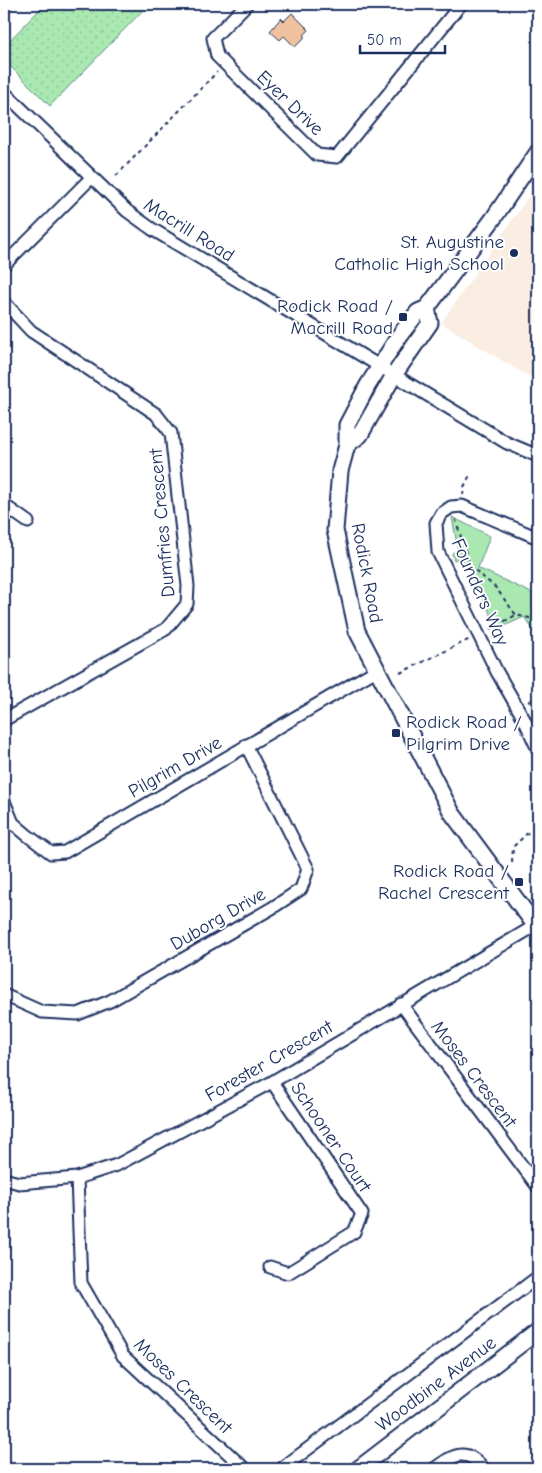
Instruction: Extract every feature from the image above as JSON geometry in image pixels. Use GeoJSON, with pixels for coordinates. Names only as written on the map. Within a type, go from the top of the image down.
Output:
{"type":"FeatureCollection","features":[{"type":"Feature","properties":{"kind":"main road","name":"Rodick Road"},"geometry":{"type":"LineString","coordinates":[[537,926],[452,814],[357,631],[335,530],[340,471],[347,445],[347,425],[368,385],[399,336],[418,312],[427,308],[494,219],[538,152]]}},
{"type":"Feature","properties":{"kind":"main road","name":"Rodick Road"},"geometry":{"type":"LineString","coordinates":[[347,445],[360,434],[394,375],[430,323],[427,308]]}},
{"type":"Feature","properties":{"kind":"main road","name":"Woodbine Avenue"},"geometry":{"type":"LineString","coordinates":[[358,1469],[538,1331]]}},
{"type":"Feature","properties":{"kind":"street","name":"Eyer Drive"},"geometry":{"type":"LineString","coordinates":[[247,4],[213,38],[217,56],[318,154],[337,157],[461,4]]}},
{"type":"Feature","properties":{"kind":"street","name":"Macrill Road"},"geometry":{"type":"LineString","coordinates":[[4,92],[127,211],[152,229],[507,443],[538,456]]}},
{"type":"Feature","properties":{"kind":"street"},"geometry":{"type":"LineString","coordinates":[[4,265],[92,177]]}},
{"type":"Feature","properties":{"kind":"street","name":"Dumfries Crescent"},"geometry":{"type":"LineString","coordinates":[[4,302],[31,330],[156,414],[171,433],[188,586],[187,604],[166,630],[4,720]]}},
{"type":"Feature","properties":{"kind":"street"},"geometry":{"type":"LineString","coordinates":[[4,505],[28,522]]}},
{"type":"Feature","properties":{"kind":"street","name":"Founders Way"},"geometry":{"type":"LineString","coordinates":[[538,538],[461,506],[451,508],[441,514],[436,523],[438,552],[538,750]]}},
{"type":"Feature","properties":{"kind":"street","name":"Pilgrim Drive"},"geometry":{"type":"LineString","coordinates":[[4,801],[13,823],[26,835],[51,852],[65,852],[378,669]]}},
{"type":"Feature","properties":{"kind":"street","name":"Duborg Drive"},"geometry":{"type":"LineString","coordinates":[[4,995],[42,1012],[78,1014],[110,1001],[272,908],[301,889],[308,869],[246,745]]}},
{"type":"Feature","properties":{"kind":"street","name":"Forester Crescent"},"geometry":{"type":"LineString","coordinates":[[4,1179],[19,1183],[77,1178],[117,1165],[272,1082],[401,1004],[537,926]]}},
{"type":"Feature","properties":{"kind":"street","name":"Moses Crescent"},"geometry":{"type":"LineString","coordinates":[[401,1004],[538,1187]]}},
{"type":"Feature","properties":{"kind":"street","name":"Schooner Court"},"geometry":{"type":"LineString","coordinates":[[270,1267],[288,1273],[354,1232],[362,1214],[272,1082]]}},
{"type":"Feature","properties":{"kind":"street","name":"Moses Crescent"},"geometry":{"type":"LineString","coordinates":[[77,1178],[81,1283],[123,1356],[245,1469]]}},
{"type":"Feature","properties":{"kind":"street"},"geometry":{"type":"LineString","coordinates":[[281,1469],[538,1277]]}},
{"type":"Feature","properties":{"kind":"street"},"geometry":{"type":"LineString","coordinates":[[434,1469],[457,1454],[472,1457],[484,1469]]}},
{"type":"Feature","properties":{"kind":"path"},"geometry":{"type":"LineString","coordinates":[[116,176],[224,64]]}},
{"type":"Feature","properties":{"kind":"path"},"geometry":{"type":"LineString","coordinates":[[470,475],[464,487],[456,521],[470,566],[496,588],[516,615]]}},
{"type":"Feature","properties":{"kind":"path"},"geometry":{"type":"LineString","coordinates":[[512,862],[513,847],[538,823]]}},
{"type":"Feature","properties":{"kind":"shaded area","name":"St. Augustine Catholic High School"},"geometry":{"type":"Polygon","coordinates":[[[538,183],[538,380],[521,372],[441,323],[538,183]]]}},
{"type":"Feature","properties":{"kind":"green space"},"geometry":{"type":"Polygon","coordinates":[[[45,4],[149,4],[50,106],[4,60],[4,46],[45,4]]]}},
{"type":"Feature","properties":{"kind":"green space"},"geometry":{"type":"Polygon","coordinates":[[[452,517],[490,536],[478,568],[538,596],[538,636],[524,617],[498,629],[462,557],[454,560],[452,553],[458,550],[452,517]]]}},
{"type":"Feature","properties":{"kind":"building"},"geometry":{"type":"Polygon","coordinates":[[[292,13],[309,30],[295,47],[284,36],[280,40],[270,31],[281,18],[284,21],[292,13]]]}},
{"type":"Feature","properties":{"kind":"place","name":"St. Augustine Catholic High School"},"geometry":{"type":"Point","coordinates":[514,253]}},
{"type":"Feature","properties":{"kind":"place","name":"Rodick Road / Macrill Road"},"geometry":{"type":"Point","coordinates":[403,317]}},
{"type":"Feature","properties":{"kind":"place","name":"Rodick Road / Pilgrim Drive"},"geometry":{"type":"Point","coordinates":[396,733]}},
{"type":"Feature","properties":{"kind":"place","name":"Rodick Road / Rachel Crescent"},"geometry":{"type":"Point","coordinates":[519,882]}}]}
